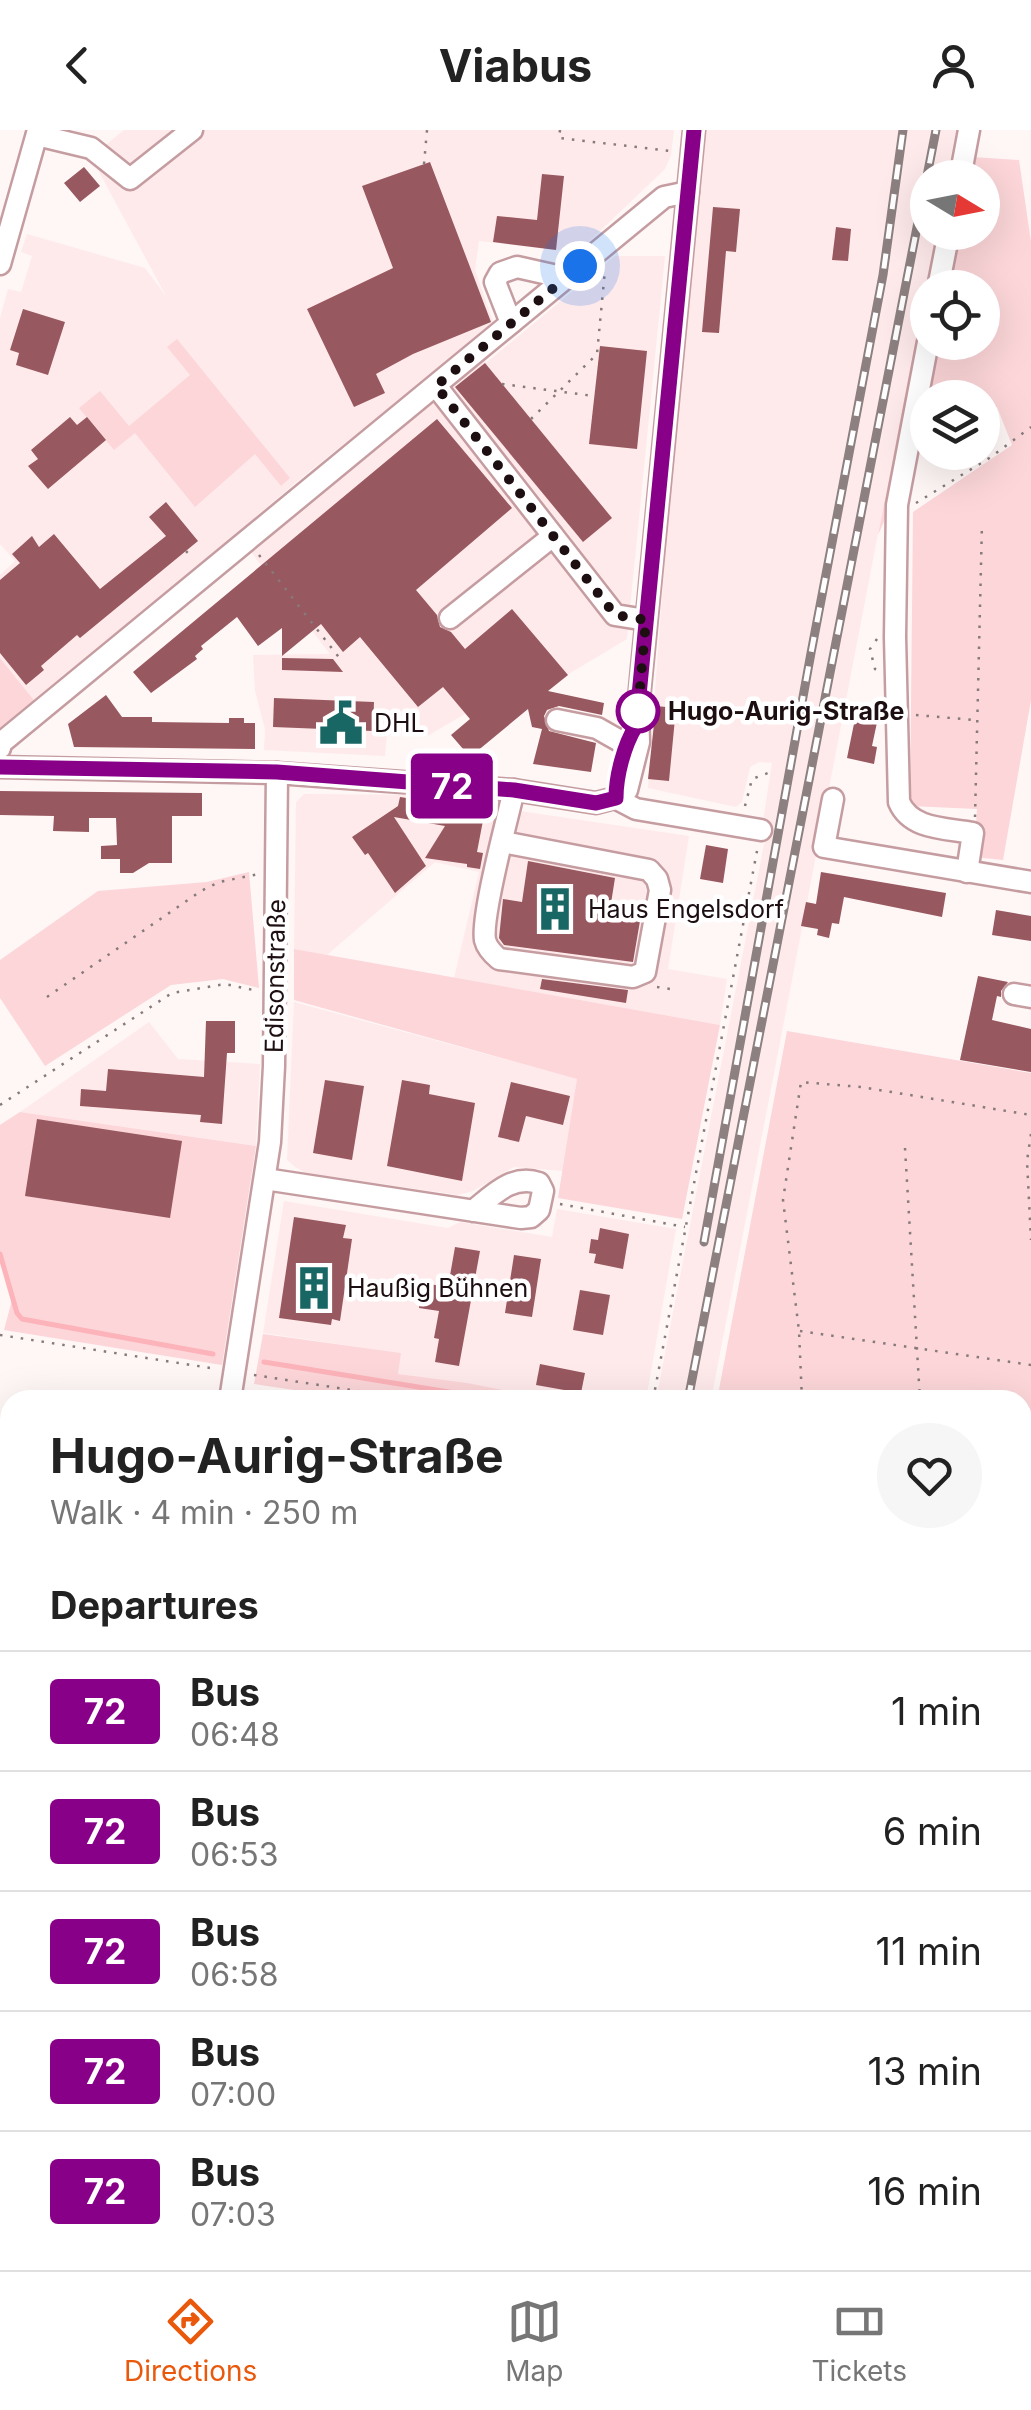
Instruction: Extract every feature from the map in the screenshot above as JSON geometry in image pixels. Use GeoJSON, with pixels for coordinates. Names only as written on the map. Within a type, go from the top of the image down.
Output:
{"type":"FeatureCollection","features":[{"type":"Feature","properties":{"kind":"street"},"geometry":{"type":"LineString","coordinates":[[0,264],[38,133],[91,148],[130,179],[192,130]]}},
{"type":"Feature","properties":{"kind":"street"},"geometry":{"type":"LineString","coordinates":[[616,798],[632,735],[646,620],[694,130]]}},
{"type":"Feature","properties":{"kind":"street"},"geometry":{"type":"LineString","coordinates":[[963,160],[968,130]]}},
{"type":"Feature","properties":{"kind":"street"},"geometry":{"type":"LineString","coordinates":[[0,748],[1,742],[664,196],[688,192]]}},
{"type":"Feature","properties":{"kind":"street"},"geometry":{"type":"LineString","coordinates":[[511,323],[495,282],[500,273],[517,267],[566,278]]}},
{"type":"Feature","properties":{"kind":"street"},"geometry":{"type":"LineString","coordinates":[[925,360],[897,515],[898,802],[904,815],[914,822],[973,833],[967,872]]}},
{"type":"Feature","properties":{"kind":"street"},"geometry":{"type":"LineString","coordinates":[[436,386],[615,615],[646,620]]}},
{"type":"Feature","properties":{"kind":"street"},"geometry":{"type":"LineString","coordinates":[[450,618],[553,536]]}},
{"type":"Feature","properties":{"kind":"street"},"geometry":{"type":"LineString","coordinates":[[557,720],[632,735]]}},
{"type":"Feature","properties":{"kind":"street"},"geometry":{"type":"LineString","coordinates":[[0,767],[277,772],[514,790],[596,803],[616,798],[636,809],[761,830]]}},
{"type":"Feature","properties":{"kind":"street","name":"Edisonstraße"},"geometry":{"type":"LineString","coordinates":[[235,1390],[244,1373],[274,1066],[277,772]]}},
{"type":"Feature","properties":{"kind":"street"},"geometry":{"type":"LineString","coordinates":[[502,842],[649,870],[660,890],[644,972],[633,978],[499,959],[490,951],[485,938],[502,842],[514,790]]}},
{"type":"Feature","properties":{"kind":"street"},"geometry":{"type":"LineString","coordinates":[[833,799],[824,848],[1031,882]]}},
{"type":"Feature","properties":{"kind":"street"},"geometry":{"type":"LineString","coordinates":[[264,1179],[473,1211],[521,1218],[531,1217],[539,1210],[543,1191],[539,1184],[519,1180],[473,1211]]}},
{"type":"Feature","properties":{"kind":"path"},"geometry":{"type":"LineString","coordinates":[[424,164],[428,130]]}},
{"type":"Feature","properties":{"kind":"path"},"geometry":{"type":"LineString","coordinates":[[560,130],[559,138],[692,154]]}},
{"type":"Feature","properties":{"kind":"path"},"geometry":{"type":"LineString","coordinates":[[531,419],[596,354],[607,244]]}},
{"type":"Feature","properties":{"kind":"path"},"geometry":{"type":"LineString","coordinates":[[502,384],[594,396]]}},
{"type":"Feature","properties":{"kind":"path"},"geometry":{"type":"LineString","coordinates":[[897,515],[991,457],[1031,427]]}},
{"type":"Feature","properties":{"kind":"path"},"geometry":{"type":"LineString","coordinates":[[973,833],[982,523]]}},
{"type":"Feature","properties":{"kind":"path"},"geometry":{"type":"LineString","coordinates":[[240,547],[341,660]]}},
{"type":"Feature","properties":{"kind":"path"},"geometry":{"type":"LineString","coordinates":[[916,715],[976,720]]}},
{"type":"Feature","properties":{"kind":"path"},"geometry":{"type":"LineString","coordinates":[[741,810],[752,779],[768,772]]}},
{"type":"Feature","properties":{"kind":"path"},"geometry":{"type":"LineString","coordinates":[[654,1390],[761,830]]}},
{"type":"Feature","properties":{"kind":"path"},"geometry":{"type":"LineString","coordinates":[[46,997],[201,891],[246,875],[276,872]]}},
{"type":"Feature","properties":{"kind":"path"},"geometry":{"type":"LineString","coordinates":[[0,1105],[172,993],[224,984],[274,991]]}},
{"type":"Feature","properties":{"kind":"path"},"geometry":{"type":"LineString","coordinates":[[802,1390],[799,1331],[783,1200],[800,1082],[861,1087],[1031,1115]]}},
{"type":"Feature","properties":{"kind":"path"},"geometry":{"type":"LineString","coordinates":[[1031,1134],[1027,1160],[1031,1240]]}},
{"type":"Feature","properties":{"kind":"path"},"geometry":{"type":"LineString","coordinates":[[904,1148],[919,1390]]}},
{"type":"Feature","properties":{"kind":"path"},"geometry":{"type":"LineString","coordinates":[[542,1202],[686,1228]]}},
{"type":"Feature","properties":{"kind":"path"},"geometry":{"type":"LineString","coordinates":[[799,1331],[1031,1365]]}},
{"type":"Feature","properties":{"kind":"path"},"geometry":{"type":"LineString","coordinates":[[0,1335],[352,1390]]}},
{"type":"Feature","properties":{"kind":"shaded area"},"geometry":{"type":"Polygon","coordinates":[[[124,130],[674,130],[665,169],[578,252],[479,241],[475,270],[494,324],[300,479],[37,704],[0,658],[0,575],[15,561],[0,544],[0,318],[8,289],[21,292],[32,256],[21,252],[27,234],[145,268],[166,296],[91,157],[124,130]]]}},
{"type":"Feature","properties":{"kind":"shaded area"},"geometry":{"type":"Polygon","coordinates":[[[696,130],[956,130],[950,160],[910,160],[910,250],[933,250],[929,270],[910,270],[912,360],[713,1390],[658,1390],[768,824],[763,821],[772,763],[759,762],[750,767],[742,802],[736,807],[648,788],[696,130]]]}},
{"type":"Feature","properties":{"kind":"shaded area"},"geometry":{"type":"Polygon","coordinates":[[[972,157],[1019,160],[1031,242],[1031,700],[1003,860],[974,857],[977,809],[910,806],[913,512],[975,470],[1000,470],[1000,453],[1012,445],[1000,415],[1000,380],[926,380],[930,360],[1000,360],[1000,270],[948,270],[953,250],[1000,250],[1000,160],[971,160],[972,157]]]}},
{"type":"Feature","properties":{"kind":"shaded area"},"geometry":{"type":"Polygon","coordinates":[[[933,250],[939,250],[934,270],[929,270],[933,250]]]}},
{"type":"Feature","properties":{"kind":"shaded area"},"geometry":{"type":"Polygon","coordinates":[[[615,256],[665,256],[627,639],[567,675],[489,741],[465,714],[429,735],[387,733],[385,756],[264,750],[265,729],[255,691],[253,655],[330,654],[247,547],[481,359],[486,363],[615,256]]]}},
{"type":"Feature","properties":{"kind":"shaded area"},"geometry":{"type":"Polygon","coordinates":[[[177,339],[290,478],[281,486],[255,454],[195,507],[135,433],[114,450],[79,408],[100,391],[129,426],[190,375],[167,347],[177,339]]]}},
{"type":"Feature","properties":{"kind":"shaded area"},"geometry":{"type":"Polygon","coordinates":[[[912,360],[918,360],[914,380],[910,380],[910,402],[891,506],[878,535],[912,360]]]}},
{"type":"Feature","properties":{"kind":"shaded area"},"geometry":{"type":"Polygon","coordinates":[[[0,658],[37,704],[0,736],[0,658]]]}},
{"type":"Feature","properties":{"kind":"shaded area"},"geometry":{"type":"Polygon","coordinates":[[[304,794],[433,795],[492,801],[492,807],[689,836],[668,969],[727,979],[720,1025],[454,978],[479,872],[435,862],[327,955],[294,949],[296,802],[304,794]]]}},
{"type":"Feature","properties":{"kind":"shaded area"},"geometry":{"type":"Polygon","coordinates":[[[249,872],[259,988],[223,979],[171,985],[45,1066],[0,998],[0,960],[98,891],[207,882],[249,872]]]}},
{"type":"Feature","properties":{"kind":"shaded area"},"geometry":{"type":"Polygon","coordinates":[[[294,949],[720,1025],[682,1219],[558,1198],[577,1079],[294,1000],[294,949]]]}},
{"type":"Feature","properties":{"kind":"shaded area"},"geometry":{"type":"Polygon","coordinates":[[[294,1002],[578,1079],[563,1171],[514,1167],[473,1191],[458,1195],[306,1173],[295,1167],[287,1160],[294,1002]]]}},
{"type":"Feature","properties":{"kind":"shaded area"},"geometry":{"type":"Polygon","coordinates":[[[149,1022],[178,1059],[260,1064],[256,1146],[20,1112],[149,1022]]]}},
{"type":"Feature","properties":{"kind":"shaded area"},"geometry":{"type":"Polygon","coordinates":[[[787,1031],[1031,1073],[1031,1390],[719,1390],[787,1031]]]}},
{"type":"Feature","properties":{"kind":"shaded area"},"geometry":{"type":"Polygon","coordinates":[[[20,1112],[256,1146],[222,1365],[4,1330],[12,1300],[0,1258],[0,1125],[20,1112]]]}},
{"type":"Feature","properties":{"kind":"shaded area"},"geometry":{"type":"Polygon","coordinates":[[[284,1201],[448,1228],[460,1222],[552,1237],[557,1209],[676,1229],[648,1390],[495,1390],[398,1374],[400,1353],[263,1333],[284,1201]]]}},
{"type":"Feature","properties":{"kind":"shaded area"},"geometry":{"type":"Polygon","coordinates":[[[263,1334],[401,1353],[398,1374],[502,1390],[294,1390],[254,1384],[263,1334]]]}},
{"type":"Feature","properties":{"kind":"building"},"geometry":{"type":"Polygon","coordinates":[[[430,162],[491,322],[376,374],[385,393],[354,407],[307,309],[393,268],[362,186],[430,162]]]}},
{"type":"Feature","properties":{"kind":"building"},"geometry":{"type":"Polygon","coordinates":[[[84,167],[100,186],[80,202],[64,183],[84,167]]]}},
{"type":"Feature","properties":{"kind":"building"},"geometry":{"type":"Polygon","coordinates":[[[542,174],[564,176],[556,250],[493,242],[497,216],[537,220],[542,174]]]}},
{"type":"Feature","properties":{"kind":"building"},"geometry":{"type":"Polygon","coordinates":[[[713,207],[740,209],[736,252],[726,251],[719,333],[702,332],[713,207]]]}},
{"type":"Feature","properties":{"kind":"building"},"geometry":{"type":"Polygon","coordinates":[[[836,227],[851,229],[848,261],[832,260],[836,227]]]}},
{"type":"Feature","properties":{"kind":"building"},"geometry":{"type":"Polygon","coordinates":[[[23,309],[65,322],[48,375],[16,365],[19,353],[10,350],[23,309]]]}},
{"type":"Feature","properties":{"kind":"building"},"geometry":{"type":"Polygon","coordinates":[[[600,346],[647,351],[637,449],[589,444],[600,346]]]}},
{"type":"Feature","properties":{"kind":"building"},"geometry":{"type":"Polygon","coordinates":[[[485,363],[612,518],[583,542],[455,387],[485,363]]]}},
{"type":"Feature","properties":{"kind":"building"},"geometry":{"type":"Polygon","coordinates":[[[70,417],[77,425],[87,417],[106,440],[48,489],[28,466],[38,459],[31,450],[70,417]]]}},
{"type":"Feature","properties":{"kind":"building"},"geometry":{"type":"Polygon","coordinates":[[[437,419],[512,508],[416,590],[437,615],[440,627],[451,632],[465,649],[512,609],[568,675],[548,691],[604,703],[602,715],[559,706],[547,710],[544,716],[549,731],[596,743],[591,772],[533,764],[542,729],[532,727],[528,709],[470,757],[451,735],[470,719],[443,687],[418,707],[360,637],[343,652],[321,624],[282,656],[282,628],[258,646],[237,617],[201,646],[197,659],[151,693],[133,672],[437,419]]]}},
{"type":"Feature","properties":{"kind":"building"},"geometry":{"type":"Polygon","coordinates":[[[166,502],[198,541],[80,638],[77,635],[41,666],[44,670],[26,685],[0,653],[0,580],[20,563],[12,554],[32,536],[39,547],[54,534],[100,589],[166,536],[149,517],[166,502]]]}},
{"type":"Feature","properties":{"kind":"building"},"geometry":{"type":"Polygon","coordinates":[[[282,658],[333,659],[343,672],[282,670],[282,658]]]}},
{"type":"Feature","properties":{"kind":"building"},"geometry":{"type":"Polygon","coordinates":[[[106,695],[122,717],[152,717],[152,722],[229,723],[229,718],[244,718],[244,723],[255,723],[255,749],[74,747],[68,724],[106,695]]]}},
{"type":"Feature","properties":{"kind":"building"},"geometry":{"type":"Polygon","coordinates":[[[274,698],[374,702],[373,731],[273,727],[274,698]]]}},
{"type":"Feature","properties":{"kind":"building"},"geometry":{"type":"Polygon","coordinates":[[[656,706],[676,708],[669,781],[648,779],[656,706]]]}},
{"type":"Feature","properties":{"kind":"building"},"geometry":{"type":"Polygon","coordinates":[[[857,709],[879,713],[872,746],[877,747],[874,764],[847,758],[857,709]]]}},
{"type":"Feature","properties":{"kind":"building"},"geometry":{"type":"Polygon","coordinates":[[[0,791],[202,793],[202,816],[172,816],[172,863],[149,863],[133,873],[120,873],[120,859],[101,859],[101,846],[117,845],[116,818],[89,818],[89,832],[53,831],[54,816],[0,815],[0,791]]]}},
{"type":"Feature","properties":{"kind":"building"},"geometry":{"type":"Polygon","coordinates":[[[400,797],[485,810],[477,852],[483,853],[480,869],[425,858],[445,826],[394,817],[426,866],[395,893],[352,837],[398,806],[400,797]]]}},
{"type":"Feature","properties":{"kind":"building"},"geometry":{"type":"Polygon","coordinates":[[[706,845],[728,849],[723,883],[700,879],[706,845]]]}},
{"type":"Feature","properties":{"kind":"building","name":"Haus Engelsdorf"},"geometry":{"type":"Polygon","coordinates":[[[528,861],[615,878],[609,916],[640,921],[633,962],[504,945],[499,938],[503,899],[522,902],[528,861]]]}},
{"type":"Feature","properties":{"kind":"building"},"geometry":{"type":"Polygon","coordinates":[[[821,872],[946,893],[942,917],[844,897],[839,924],[832,923],[829,938],[817,935],[818,929],[801,926],[806,902],[816,904],[821,872]]]}},
{"type":"Feature","properties":{"kind":"building"},"geometry":{"type":"Polygon","coordinates":[[[996,910],[1031,916],[1031,941],[992,935],[996,910]]]}},
{"type":"Feature","properties":{"kind":"building"},"geometry":{"type":"Polygon","coordinates":[[[978,976],[1008,982],[1001,997],[997,996],[992,1020],[1031,1029],[1031,1072],[960,1060],[978,976]]]}},
{"type":"Feature","properties":{"kind":"building"},"geometry":{"type":"Polygon","coordinates":[[[542,979],[628,990],[626,1003],[540,989],[542,979]]]}},
{"type":"Feature","properties":{"kind":"building"},"geometry":{"type":"Polygon","coordinates":[[[206,1021],[235,1021],[235,1053],[227,1053],[222,1124],[200,1122],[201,1115],[80,1106],[81,1089],[106,1091],[108,1069],[204,1077],[206,1021]]]}},
{"type":"Feature","properties":{"kind":"building"},"geometry":{"type":"Polygon","coordinates":[[[325,1080],[364,1086],[352,1160],[313,1153],[325,1080]]]}},
{"type":"Feature","properties":{"kind":"building"},"geometry":{"type":"Polygon","coordinates":[[[402,1080],[430,1085],[429,1094],[475,1103],[462,1181],[387,1166],[402,1080]]]}},
{"type":"Feature","properties":{"kind":"building"},"geometry":{"type":"Polygon","coordinates":[[[511,1082],[570,1096],[563,1125],[526,1116],[519,1142],[498,1137],[511,1082]]]}},
{"type":"Feature","properties":{"kind":"building"},"geometry":{"type":"Polygon","coordinates":[[[37,1119],[182,1141],[170,1218],[25,1196],[37,1119]]]}},
{"type":"Feature","properties":{"kind":"building","name":"Haußig Bühnen"},"geometry":{"type":"Polygon","coordinates":[[[294,1217],[346,1225],[343,1238],[352,1239],[340,1321],[332,1319],[331,1325],[279,1318],[294,1217]]]}},
{"type":"Feature","properties":{"kind":"building"},"geometry":{"type":"Polygon","coordinates":[[[600,1228],[629,1234],[623,1269],[594,1263],[596,1254],[589,1253],[591,1239],[598,1240],[600,1228]]]}},
{"type":"Feature","properties":{"kind":"building"},"geometry":{"type":"Polygon","coordinates":[[[455,1247],[480,1251],[459,1366],[435,1362],[439,1311],[419,1308],[423,1283],[448,1287],[455,1247]]]}},
{"type":"Feature","properties":{"kind":"building"},"geometry":{"type":"Polygon","coordinates":[[[514,1255],[541,1259],[532,1317],[505,1313],[514,1255]]]}},
{"type":"Feature","properties":{"kind":"building"},"geometry":{"type":"Polygon","coordinates":[[[580,1290],[610,1295],[603,1335],[573,1330],[580,1290]]]}},
{"type":"Feature","properties":{"kind":"building"},"geometry":{"type":"Polygon","coordinates":[[[540,1364],[585,1373],[582,1390],[536,1385],[540,1364]]]}},
{"type":"Feature","properties":{"kind":"waterway"},"geometry":{"type":"LineString","coordinates":[[0,1254],[22,1319],[213,1354]]}},
{"type":"Feature","properties":{"kind":"waterway"},"geometry":{"type":"LineString","coordinates":[[264,1362],[436,1390]]}},
{"type":"Feature","properties":{"kind":"railway"},"geometry":{"type":"LineString","coordinates":[[704,1242],[883,275],[903,130]]}},
{"type":"Feature","properties":{"kind":"railway"},"geometry":{"type":"LineString","coordinates":[[690,1390],[936,130]]}},
{"type":"Feature","properties":{"kind":"bus line","name":"72"},"geometry":{"type":"LineString","coordinates":[[0,767],[277,772],[514,790],[596,803],[616,798],[627,745],[636,726],[694,130]]}},
{"type":"Feature","properties":{"kind":"place","name":"Hugo-Aurig-Straße"},"geometry":{"type":"Point","coordinates":[638,711]}},
{"type":"Feature","properties":{"kind":"place","name":"DHL"},"geometry":{"type":"Point","coordinates":[341,723]}},
{"type":"Feature","properties":{"kind":"place","name":"Haus Engelsdorf"},"geometry":{"type":"Point","coordinates":[555,909]}},
{"type":"Feature","properties":{"kind":"place","name":"Haußig Bühnen"},"geometry":{"type":"Point","coordinates":[314,1288]}},
{"type":"Feature","properties":{"kind":"route"},"geometry":{"type":"LineString","coordinates":[[580,266],[436,386],[615,615],[646,620],[638,711]]}}]}
